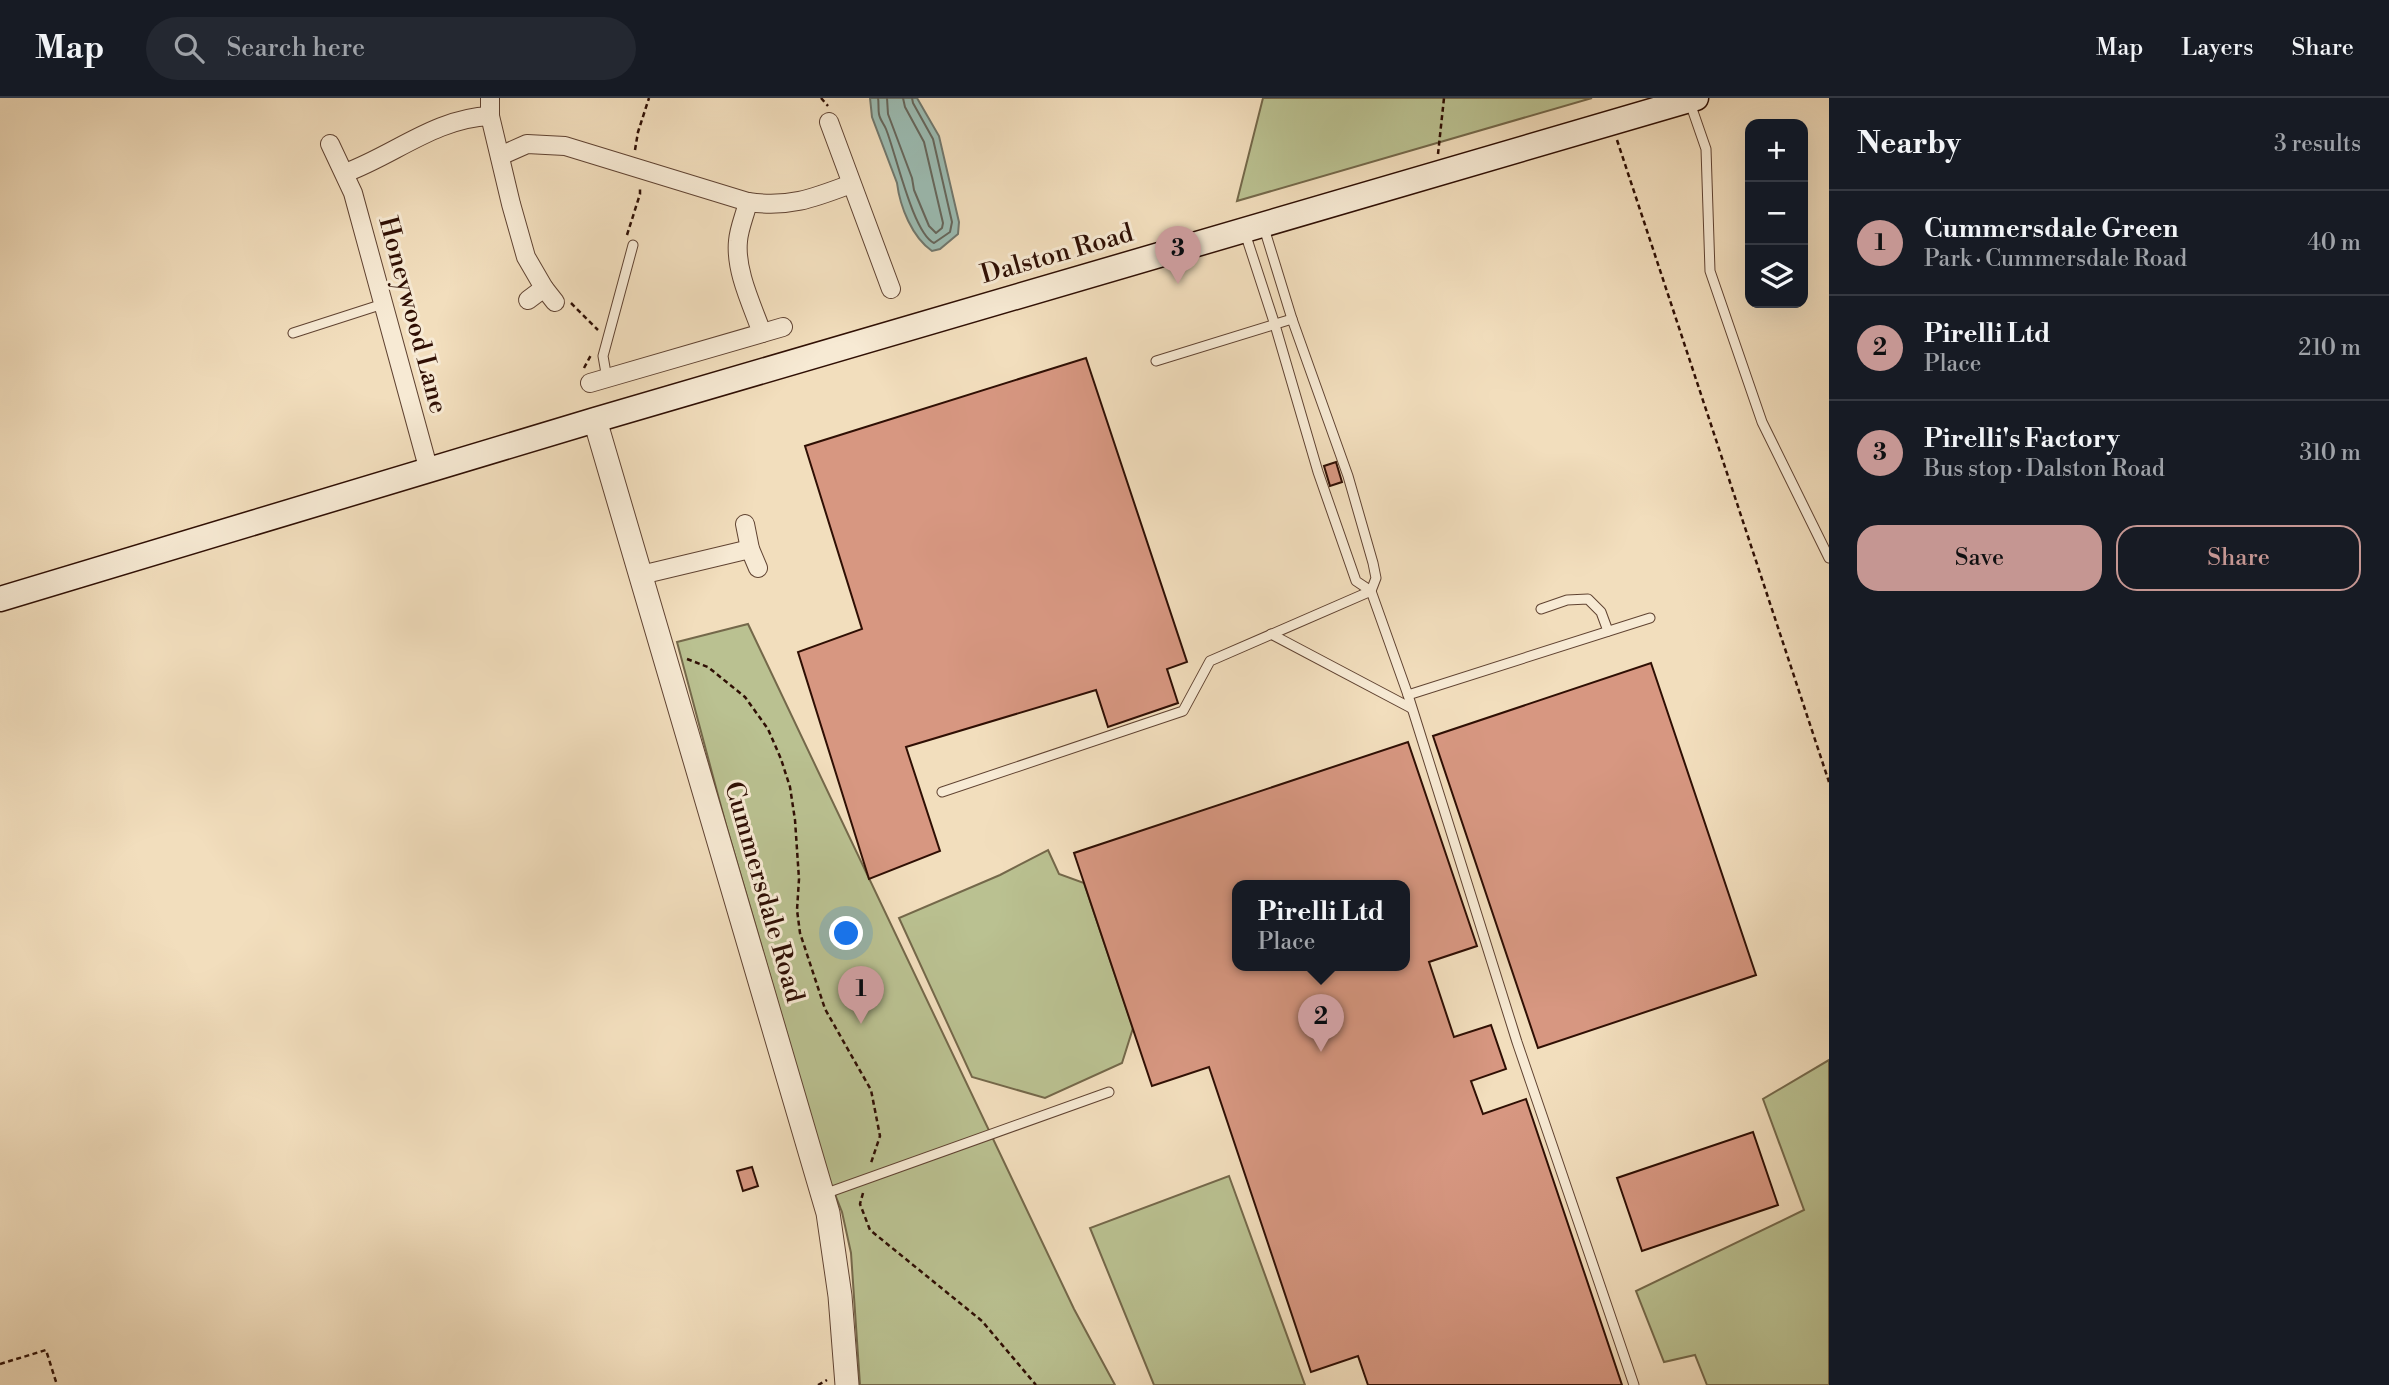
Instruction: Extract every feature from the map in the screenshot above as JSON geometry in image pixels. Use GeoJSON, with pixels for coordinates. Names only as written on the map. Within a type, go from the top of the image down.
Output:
{"type":"FeatureCollection","features":[{"type":"Feature","properties":{"kind":"main road","name":"Dalston Road"},"geometry":{"type":"LineString","coordinates":[[0,599],[595,420],[1692,99]]}},
{"type":"Feature","properties":{"kind":"street"},"geometry":{"type":"LineString","coordinates":[[490,107],[511,204],[526,257],[555,302]]}},
{"type":"Feature","properties":{"kind":"street"},"geometry":{"type":"LineString","coordinates":[[345,173],[365,166],[431,129],[480,117],[490,107]]}},
{"type":"Feature","properties":{"kind":"street"},"geometry":{"type":"LineString","coordinates":[[829,122],[891,289]]}},
{"type":"Feature","properties":{"kind":"street","name":"Honeywood Lane"},"geometry":{"type":"LineString","coordinates":[[330,144],[353,193],[429,471]]}},
{"type":"Feature","properties":{"kind":"street"},"geometry":{"type":"LineString","coordinates":[[500,156],[527,144],[565,146],[748,202],[776,205],[808,200],[851,184]]}},
{"type":"Feature","properties":{"kind":"street"},"geometry":{"type":"LineString","coordinates":[[748,202],[738,241],[739,256],[742,274],[762,333]]}},
{"type":"Feature","properties":{"kind":"street"},"geometry":{"type":"LineString","coordinates":[[528,300],[544,288]]}},
{"type":"Feature","properties":{"kind":"street"},"geometry":{"type":"LineString","coordinates":[[599,381],[783,327]]}},
{"type":"Feature","properties":{"kind":"street","name":"Cummersdale Road"},"geometry":{"type":"LineString","coordinates":[[595,420],[828,1213],[840,1296],[847,1385]]}},
{"type":"Feature","properties":{"kind":"street"},"geometry":{"type":"LineString","coordinates":[[745,524],[750,549],[758,568]]}},
{"type":"Feature","properties":{"kind":"street"},"geometry":{"type":"LineString","coordinates":[[641,575],[750,549]]}},
{"type":"Feature","properties":{"kind":"lane"},"geometry":{"type":"LineString","coordinates":[[1692,99],[1706,149],[1710,271],[1762,422],[1829,558]]}},
{"type":"Feature","properties":{"kind":"lane"},"geometry":{"type":"LineString","coordinates":[[942,792],[1183,711],[1210,661],[1371,591],[1376,578],[1348,476],[1292,318],[1254,228]]}},
{"type":"Feature","properties":{"kind":"lane"},"geometry":{"type":"LineString","coordinates":[[1254,228],[1275,325],[1318,472],[1356,581],[1371,591],[1408,695],[1517,1042],[1634,1385]]}},
{"type":"Feature","properties":{"kind":"lane"},"geometry":{"type":"LineString","coordinates":[[599,381],[603,356],[633,246]]}},
{"type":"Feature","properties":{"kind":"lane"},"geometry":{"type":"LineString","coordinates":[[293,333],[383,304]]}},
{"type":"Feature","properties":{"kind":"lane"},"geometry":{"type":"LineString","coordinates":[[1156,361],[1292,318]]}},
{"type":"Feature","properties":{"kind":"lane"},"geometry":{"type":"LineString","coordinates":[[1541,608],[1567,600],[1588,599],[1601,612],[1608,631]]}},
{"type":"Feature","properties":{"kind":"lane"},"geometry":{"type":"LineString","coordinates":[[1408,695],[1650,618]]}},
{"type":"Feature","properties":{"kind":"lane"},"geometry":{"type":"LineString","coordinates":[[1271,634],[1411,708]]}},
{"type":"Feature","properties":{"kind":"lane"},"geometry":{"type":"LineString","coordinates":[[823,1194],[1109,1091]]}},
{"type":"Feature","properties":{"kind":"path"},"geometry":{"type":"LineString","coordinates":[[1436,174],[1444,98]]}},
{"type":"Feature","properties":{"kind":"path"},"geometry":{"type":"LineString","coordinates":[[1611,124],[1829,782]]}},
{"type":"Feature","properties":{"kind":"path"},"geometry":{"type":"LineString","coordinates":[[555,302],[567,300],[598,330]]}},
{"type":"Feature","properties":{"kind":"path"},"geometry":{"type":"LineString","coordinates":[[666,658],[685,659],[708,667],[728,681],[745,698],[768,729],[781,759],[790,787],[795,820],[800,933],[825,1009],[866,1080],[877,1113],[880,1136],[860,1204],[870,1230],[982,1321],[1036,1385]]}},
{"type":"Feature","properties":{"kind":"path"},"geometry":{"type":"LineString","coordinates":[[0,1364],[46,1350],[57,1385]]}},
{"type":"Feature","properties":{"kind":"green space"},"geometry":{"type":"Polygon","coordinates":[[[1263,98],[1592,98],[1237,201],[1263,98]]]}},
{"type":"Feature","properties":{"kind":"green space"},"geometry":{"type":"Polygon","coordinates":[[[748,624],[1074,1309],[1115,1385],[860,1385],[851,1253],[842,1212],[829,1179],[726,825],[677,642],[748,624]]]}},
{"type":"Feature","properties":{"kind":"green space"},"geometry":{"type":"Polygon","coordinates":[[[1048,850],[1059,874],[1084,883],[1133,1028],[1122,1063],[1045,1098],[972,1077],[899,918],[1000,875],[1048,850]]]}},
{"type":"Feature","properties":{"kind":"green space"},"geometry":{"type":"Polygon","coordinates":[[[1829,1060],[1829,1385],[1707,1385],[1695,1355],[1664,1362],[1636,1291],[1804,1210],[1763,1099],[1829,1060]]]}},
{"type":"Feature","properties":{"kind":"green space"},"geometry":{"type":"Polygon","coordinates":[[[1229,1176],[1305,1385],[1154,1385],[1090,1228],[1229,1176]]]}},
{"type":"Feature","properties":{"kind":"water"},"geometry":{"type":"Polygon","coordinates":[[[870,98],[917,98],[939,136],[959,222],[958,234],[940,249],[932,251],[925,245],[908,221],[872,117],[870,98]]]}},
{"type":"Feature","properties":{"kind":"building"},"geometry":{"type":"Polygon","coordinates":[[[1086,358],[1187,662],[1167,669],[1178,703],[1108,727],[1096,690],[906,747],[940,851],[869,879],[798,652],[862,629],[805,446],[1086,358]]]}},
{"type":"Feature","properties":{"kind":"building"},"geometry":{"type":"Polygon","coordinates":[[[1336,462],[1342,482],[1330,486],[1324,466],[1336,462]]]}},
{"type":"Feature","properties":{"kind":"building"},"geometry":{"type":"Polygon","coordinates":[[[1651,663],[1756,975],[1538,1048],[1433,736],[1651,663]]]}},
{"type":"Feature","properties":{"kind":"building"},"geometry":{"type":"Polygon","coordinates":[[[1408,742],[1477,946],[1429,962],[1454,1037],[1491,1025],[1506,1069],[1471,1081],[1483,1114],[1526,1099],[1622,1385],[1368,1385],[1358,1356],[1311,1372],[1209,1067],[1152,1086],[1074,853],[1408,742]]]}},
{"type":"Feature","properties":{"kind":"building"},"geometry":{"type":"Polygon","coordinates":[[[1753,1132],[1778,1205],[1642,1251],[1617,1178],[1753,1132]]]}},
{"type":"Feature","properties":{"kind":"building"},"geometry":{"type":"Polygon","coordinates":[[[752,1167],[758,1186],[743,1191],[737,1171],[752,1167]]]}},
{"type":"Feature","properties":{"kind":"place","name":"Pirelli's Factory"},"geometry":{"type":"Point","coordinates":[1178,284]}},
{"type":"Feature","properties":{"kind":"place","name":"Cummersdale Green"},"geometry":{"type":"Point","coordinates":[861,1024]}},
{"type":"Feature","properties":{"kind":"place","name":"Pirelli Ltd"},"geometry":{"type":"Point","coordinates":[1321,1052]}}]}
